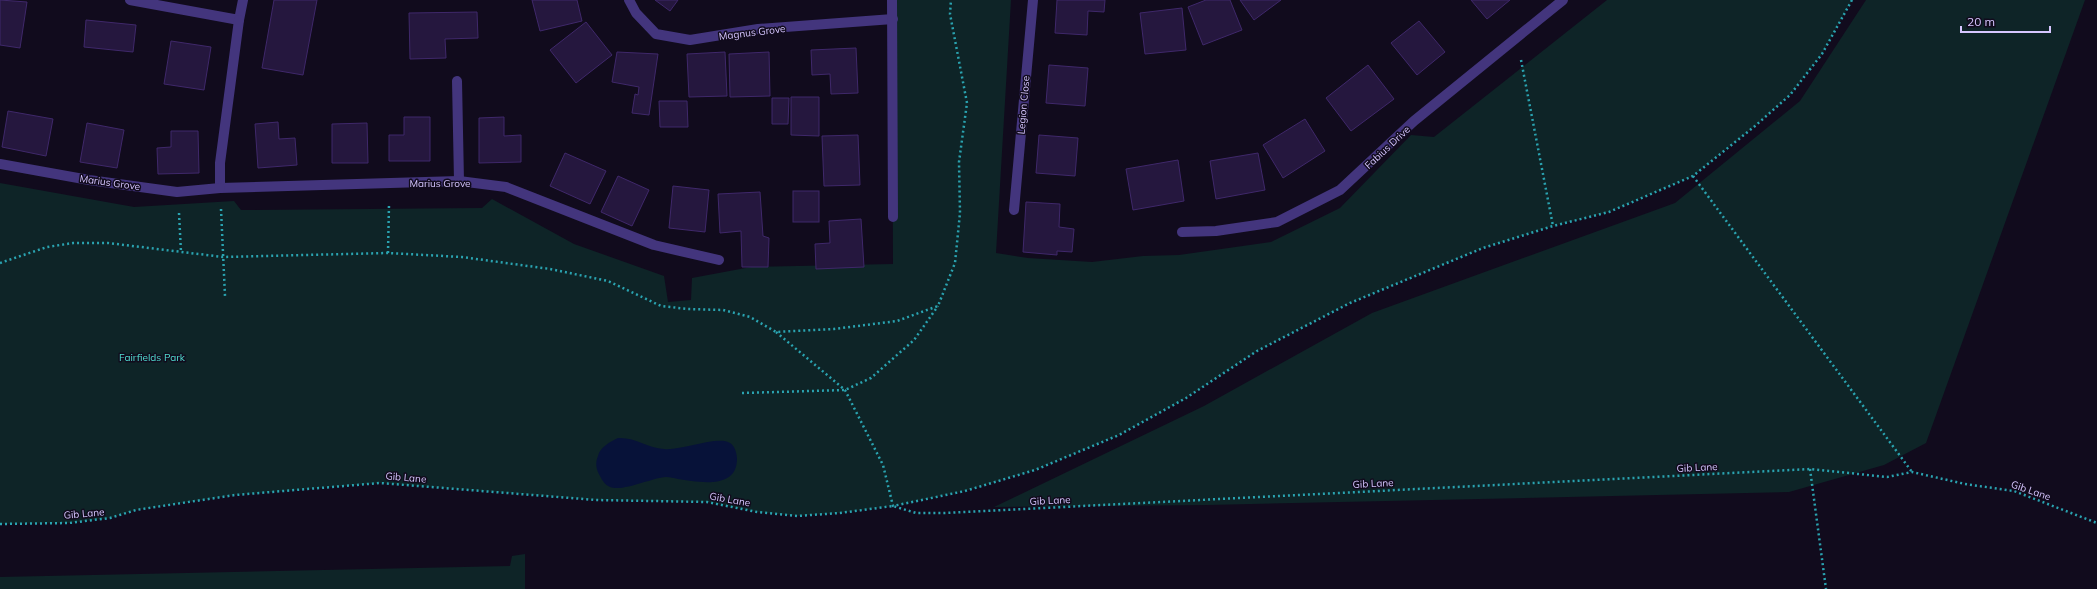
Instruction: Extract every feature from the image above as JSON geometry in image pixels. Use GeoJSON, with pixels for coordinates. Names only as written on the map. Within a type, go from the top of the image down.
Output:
{"type":"FeatureCollection","features":[{"type":"Feature","properties":{"kind":"street"},"geometry":{"type":"LineString","coordinates":[[130,0],[239,20]]}},
{"type":"Feature","properties":{"kind":"street"},"geometry":{"type":"LineString","coordinates":[[220,188],[220,162],[239,20],[244,0]]}},
{"type":"Feature","properties":{"kind":"street","name":"Magnus Grove"},"geometry":{"type":"LineString","coordinates":[[629,0],[636,13],[656,34],[690,40],[758,30],[893,19]]}},
{"type":"Feature","properties":{"kind":"street"},"geometry":{"type":"LineString","coordinates":[[892,0],[893,217]]}},
{"type":"Feature","properties":{"kind":"street","name":"Legion Close"},"geometry":{"type":"LineString","coordinates":[[1014,210],[1033,0]]}},
{"type":"Feature","properties":{"kind":"street","name":"Fabius Drive"},"geometry":{"type":"LineString","coordinates":[[1182,232],[1216,231],[1277,222],[1340,190],[1414,121],[1563,0]]}},
{"type":"Feature","properties":{"kind":"street"},"geometry":{"type":"LineString","coordinates":[[456,81],[458,181]]}},
{"type":"Feature","properties":{"kind":"street","name":"Marius Grove"},"geometry":{"type":"LineString","coordinates":[[0,164],[89,180],[177,192],[220,188],[458,181],[506,187],[654,245],[718,260]]}},
{"type":"Feature","properties":{"kind":"path"},"geometry":{"type":"LineString","coordinates":[[742,393],[845,390],[871,378],[914,340],[938,306],[955,263],[960,213],[959,162],[967,103],[950,14],[950,0]]}},
{"type":"Feature","properties":{"kind":"path"},"geometry":{"type":"LineString","coordinates":[[0,263],[47,246],[73,243],[108,243],[223,257],[388,253],[462,257],[550,269],[608,281],[661,306],[688,309],[723,310],[750,317],[776,332],[845,390],[883,465],[893,506],[965,491],[1035,470],[1119,435],[1186,398],[1257,351],[1350,303],[1483,248],[1553,226],[1609,212],[1693,176],[1756,126],[1790,94],[1822,54],[1852,0]]}},
{"type":"Feature","properties":{"kind":"path"},"geometry":{"type":"LineString","coordinates":[[1516,39],[1553,226]]}},
{"type":"Feature","properties":{"kind":"path"},"geometry":{"type":"LineString","coordinates":[[1693,176],[1912,472]]}},
{"type":"Feature","properties":{"kind":"path"},"geometry":{"type":"LineString","coordinates":[[388,253],[389,184]]}},
{"type":"Feature","properties":{"kind":"path"},"geometry":{"type":"LineString","coordinates":[[220,188],[225,296]]}},
{"type":"Feature","properties":{"kind":"path"},"geometry":{"type":"LineString","coordinates":[[177,192],[181,252]]}},
{"type":"Feature","properties":{"kind":"path"},"geometry":{"type":"LineString","coordinates":[[776,332],[834,329],[897,321],[938,306]]}},
{"type":"Feature","properties":{"kind":"path"},"geometry":{"type":"LineString","coordinates":[[1810,469],[1826,589]]}},
{"type":"Feature","properties":{"kind":"path","name":"Gib Lane"},"geometry":{"type":"LineString","coordinates":[[0,524],[69,523],[110,518],[136,510],[235,495],[380,483],[596,500],[707,502],[757,512],[798,516],[840,513],[893,506],[916,513],[945,513],[1810,469],[1887,477],[1912,472],[1965,484],[2014,491],[2097,523]]}},
{"type":"Feature","properties":{"kind":"green space","name":"Fairfields Park"},"geometry":{"type":"Polygon","coordinates":[[[892,0],[1011,0],[996,253],[1028,258],[1092,262],[1143,256],[1179,255],[1271,242],[1340,208],[1411,135],[1434,137],[1607,0],[1852,0],[1822,54],[1790,95],[1755,126],[1693,176],[1609,212],[1553,226],[1483,248],[1350,303],[1257,351],[1186,398],[1119,435],[1035,470],[965,491],[893,506],[840,513],[797,516],[757,512],[707,502],[596,500],[380,483],[235,495],[136,510],[110,518],[69,523],[0,524],[0,183],[134,207],[234,201],[241,210],[482,208],[492,199],[574,244],[664,276],[668,302],[691,300],[692,278],[751,267],[893,264],[892,0]]]}},
{"type":"Feature","properties":{"kind":"green space"},"geometry":{"type":"Polygon","coordinates":[[[1866,0],[2085,0],[1926,443],[1884,465],[1789,492],[1208,505],[994,507],[1204,406],[1372,313],[1675,203],[1800,101],[1866,0]]]}},
{"type":"Feature","properties":{"kind":"green space"},"geometry":{"type":"Polygon","coordinates":[[[525,554],[525,589],[0,589],[0,577],[510,566],[512,556],[525,554]]]}},
{"type":"Feature","properties":{"kind":"water"},"geometry":{"type":"Polygon","coordinates":[[[618,438],[630,439],[652,447],[664,449],[724,441],[732,444],[737,455],[735,469],[731,476],[724,480],[715,482],[696,482],[666,477],[622,488],[610,487],[604,482],[599,473],[596,466],[596,461],[603,447],[618,438]]]}},
{"type":"Feature","properties":{"kind":"building"},"geometry":{"type":"Polygon","coordinates":[[[0,0],[27,2],[20,48],[0,45],[0,0]]]}},
{"type":"Feature","properties":{"kind":"building"},"geometry":{"type":"Polygon","coordinates":[[[274,0],[317,0],[303,75],[262,68],[274,0]]]}},
{"type":"Feature","properties":{"kind":"building"},"geometry":{"type":"Polygon","coordinates":[[[532,0],[577,0],[582,21],[540,31],[532,0]]]}},
{"type":"Feature","properties":{"kind":"building"},"geometry":{"type":"Polygon","coordinates":[[[655,0],[678,0],[670,11],[655,0]]]}},
{"type":"Feature","properties":{"kind":"building"},"geometry":{"type":"Polygon","coordinates":[[[1057,0],[1105,0],[1104,12],[1088,11],[1087,35],[1055,33],[1057,0]]]}},
{"type":"Feature","properties":{"kind":"building"},"geometry":{"type":"Polygon","coordinates":[[[1206,0],[1230,0],[1242,30],[1203,45],[1188,7],[1206,0]]]}},
{"type":"Feature","properties":{"kind":"building"},"geometry":{"type":"Polygon","coordinates":[[[1240,0],[1281,0],[1254,20],[1240,0]]]}},
{"type":"Feature","properties":{"kind":"building"},"geometry":{"type":"Polygon","coordinates":[[[1471,0],[1510,0],[1487,19],[1471,0]]]}},
{"type":"Feature","properties":{"kind":"building"},"geometry":{"type":"Polygon","coordinates":[[[1182,8],[1186,50],[1145,54],[1140,13],[1182,8]]]}},
{"type":"Feature","properties":{"kind":"building"},"geometry":{"type":"Polygon","coordinates":[[[477,12],[478,38],[445,39],[446,58],[410,59],[409,13],[477,12]]]}},
{"type":"Feature","properties":{"kind":"building"},"geometry":{"type":"Polygon","coordinates":[[[86,20],[136,25],[133,52],[84,47],[86,20]]]}},
{"type":"Feature","properties":{"kind":"building"},"geometry":{"type":"Polygon","coordinates":[[[1419,21],[1445,52],[1417,75],[1391,43],[1419,21]]]}},
{"type":"Feature","properties":{"kind":"building"},"geometry":{"type":"Polygon","coordinates":[[[586,22],[612,55],[576,83],[550,50],[586,22]]]}},
{"type":"Feature","properties":{"kind":"building"},"geometry":{"type":"Polygon","coordinates":[[[171,41],[211,47],[204,90],[164,84],[171,41]]]}},
{"type":"Feature","properties":{"kind":"building"},"geometry":{"type":"Polygon","coordinates":[[[856,48],[858,93],[831,94],[830,74],[812,75],[811,50],[856,48]]]}},
{"type":"Feature","properties":{"kind":"building"},"geometry":{"type":"Polygon","coordinates":[[[617,52],[658,54],[649,115],[632,113],[635,94],[638,95],[639,87],[612,82],[617,52]]]}},
{"type":"Feature","properties":{"kind":"building"},"geometry":{"type":"Polygon","coordinates":[[[725,52],[727,96],[689,97],[687,54],[725,52]]]}},
{"type":"Feature","properties":{"kind":"building"},"geometry":{"type":"Polygon","coordinates":[[[769,52],[770,96],[730,97],[729,54],[769,52]]]}},
{"type":"Feature","properties":{"kind":"building"},"geometry":{"type":"Polygon","coordinates":[[[1049,65],[1088,68],[1085,106],[1046,103],[1049,65]]]}},
{"type":"Feature","properties":{"kind":"building"},"geometry":{"type":"Polygon","coordinates":[[[1368,65],[1394,99],[1351,131],[1326,98],[1368,65]]]}},
{"type":"Feature","properties":{"kind":"building"},"geometry":{"type":"Polygon","coordinates":[[[791,97],[819,97],[819,136],[791,135],[791,97]]]}},
{"type":"Feature","properties":{"kind":"building"},"geometry":{"type":"Polygon","coordinates":[[[772,98],[789,98],[788,124],[772,124],[772,98]]]}},
{"type":"Feature","properties":{"kind":"building"},"geometry":{"type":"Polygon","coordinates":[[[659,101],[687,101],[688,127],[660,127],[659,101]]]}},
{"type":"Feature","properties":{"kind":"building"},"geometry":{"type":"Polygon","coordinates":[[[8,111],[53,119],[46,156],[2,147],[8,111]]]}},
{"type":"Feature","properties":{"kind":"building"},"geometry":{"type":"Polygon","coordinates":[[[404,117],[430,117],[430,161],[389,161],[389,135],[404,135],[404,117]]]}},
{"type":"Feature","properties":{"kind":"building"},"geometry":{"type":"Polygon","coordinates":[[[504,117],[504,136],[521,135],[521,162],[479,163],[479,118],[504,117]]]}},
{"type":"Feature","properties":{"kind":"building"},"geometry":{"type":"Polygon","coordinates":[[[1305,119],[1325,151],[1283,178],[1263,145],[1305,119]]]}},
{"type":"Feature","properties":{"kind":"building"},"geometry":{"type":"Polygon","coordinates":[[[278,122],[279,139],[295,138],[297,165],[258,168],[255,124],[278,122]]]}},
{"type":"Feature","properties":{"kind":"building"},"geometry":{"type":"Polygon","coordinates":[[[87,123],[124,130],[117,168],[80,162],[87,123]]]}},
{"type":"Feature","properties":{"kind":"building"},"geometry":{"type":"Polygon","coordinates":[[[367,123],[368,163],[332,163],[332,124],[367,123]]]}},
{"type":"Feature","properties":{"kind":"building"},"geometry":{"type":"Polygon","coordinates":[[[171,131],[198,131],[199,173],[158,174],[157,148],[171,147],[171,131]]]}},
{"type":"Feature","properties":{"kind":"building"},"geometry":{"type":"Polygon","coordinates":[[[858,135],[860,185],[824,186],[822,136],[858,135]]]}},
{"type":"Feature","properties":{"kind":"building"},"geometry":{"type":"Polygon","coordinates":[[[1039,135],[1078,138],[1075,176],[1036,173],[1039,135]]]}},
{"type":"Feature","properties":{"kind":"building"},"geometry":{"type":"Polygon","coordinates":[[[565,153],[606,171],[590,204],[550,186],[565,153]]]}},
{"type":"Feature","properties":{"kind":"building"},"geometry":{"type":"Polygon","coordinates":[[[1258,153],[1265,190],[1216,199],[1210,161],[1258,153]]]}},
{"type":"Feature","properties":{"kind":"building"},"geometry":{"type":"Polygon","coordinates":[[[1178,160],[1184,201],[1133,210],[1126,169],[1178,160]]]}},
{"type":"Feature","properties":{"kind":"building"},"geometry":{"type":"Polygon","coordinates":[[[618,176],[649,190],[632,226],[601,212],[618,176]]]}},
{"type":"Feature","properties":{"kind":"building"},"geometry":{"type":"Polygon","coordinates":[[[673,186],[709,190],[705,232],[669,228],[673,186]]]}},
{"type":"Feature","properties":{"kind":"building"},"geometry":{"type":"Polygon","coordinates":[[[793,191],[819,191],[819,222],[793,222],[793,191]]]}},
{"type":"Feature","properties":{"kind":"building"},"geometry":{"type":"Polygon","coordinates":[[[760,192],[763,236],[769,238],[768,267],[742,267],[741,231],[720,233],[718,194],[760,192]]]}},
{"type":"Feature","properties":{"kind":"building"},"geometry":{"type":"Polygon","coordinates":[[[1026,202],[1060,204],[1059,227],[1074,229],[1072,252],[1057,251],[1057,255],[1023,252],[1026,202]]]}},
{"type":"Feature","properties":{"kind":"building"},"geometry":{"type":"Polygon","coordinates":[[[861,219],[864,267],[816,269],[815,244],[830,243],[829,221],[861,219]]]}}]}
